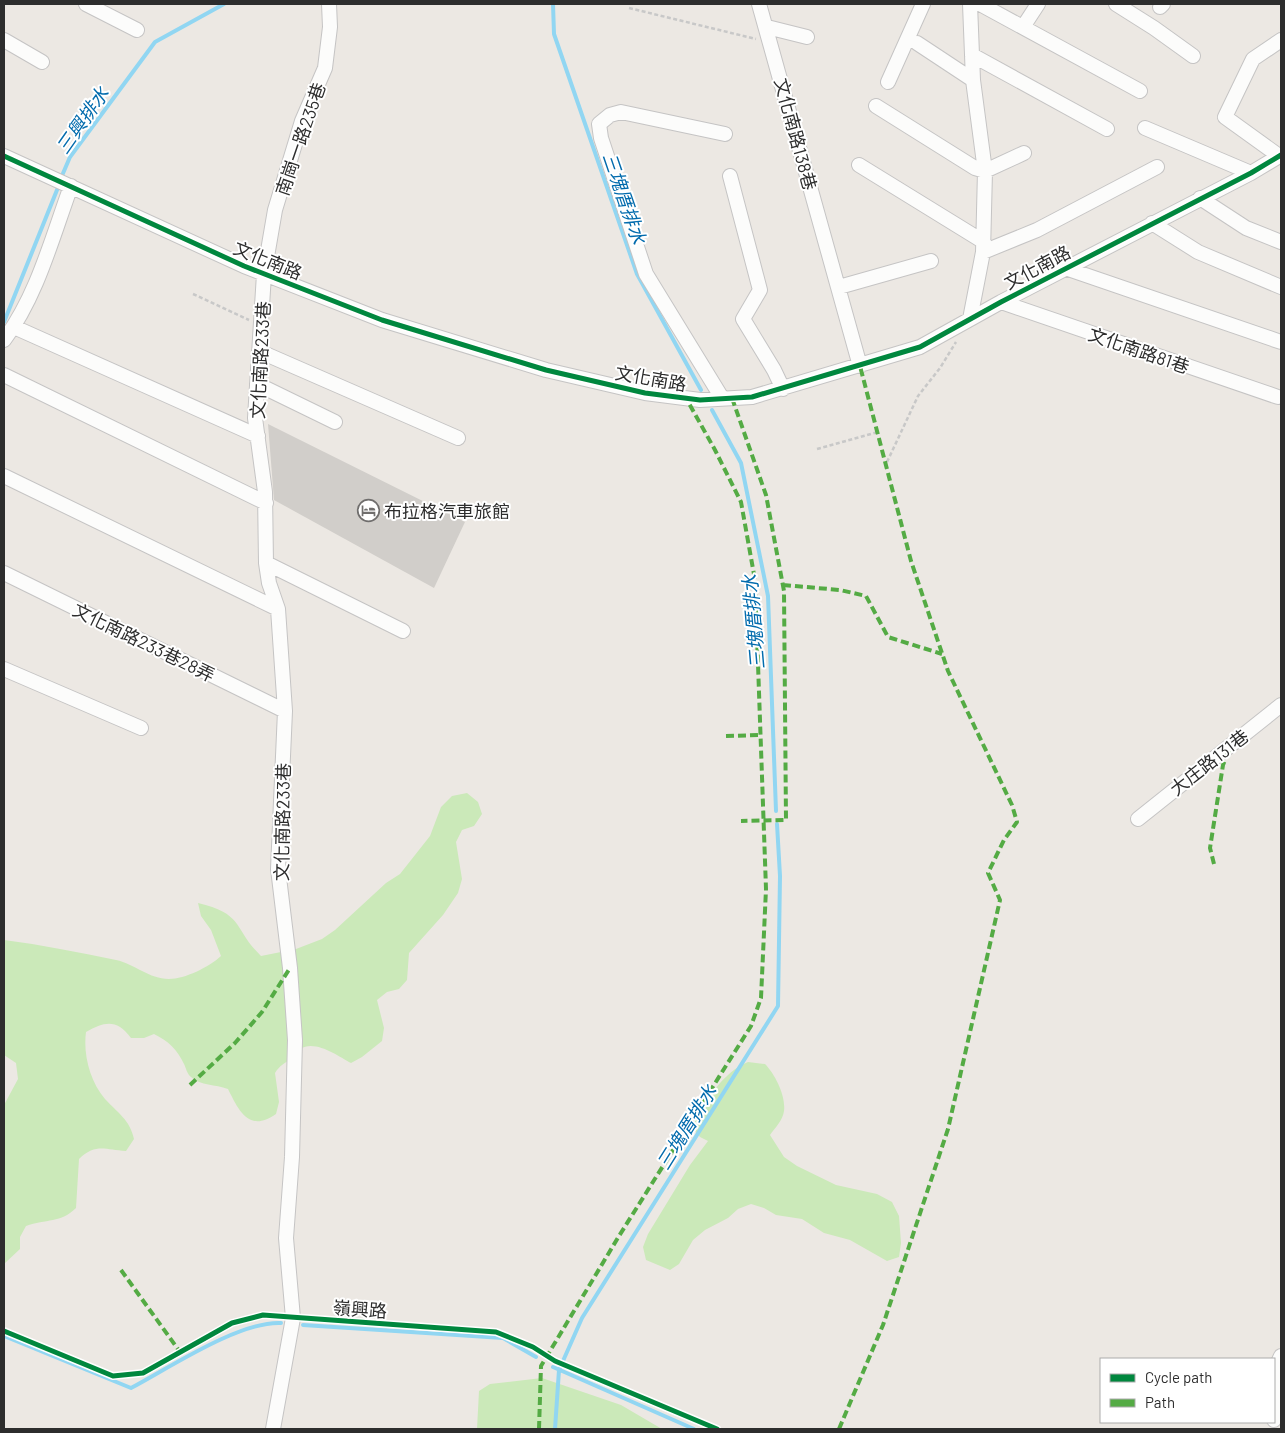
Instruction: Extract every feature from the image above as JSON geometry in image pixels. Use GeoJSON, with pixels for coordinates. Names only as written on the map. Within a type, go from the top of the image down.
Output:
{"type":"FeatureCollection","features":[{"type":"Feature","properties":{"kind":"street"},"geometry":{"type":"LineString","coordinates":[[86,4],[136,30]]}},
{"type":"Feature","properties":{"kind":"street","name":"南崗一路235巷"},"geometry":{"type":"LineString","coordinates":[[264,274],[275,210],[302,121],[325,68],[330,27],[329,4]]}},
{"type":"Feature","properties":{"kind":"street","name":"文化南路138巷"},"geometry":{"type":"LineString","coordinates":[[759,4],[772,42],[860,366]]}},
{"type":"Feature","properties":{"kind":"street"},"geometry":{"type":"LineString","coordinates":[[888,82],[923,4]]}},
{"type":"Feature","properties":{"kind":"street"},"geometry":{"type":"LineString","coordinates":[[970,4],[973,80],[985,171],[983,247],[970,319]]}},
{"type":"Feature","properties":{"kind":"street"},"geometry":{"type":"LineString","coordinates":[[980,4],[1140,91]]}},
{"type":"Feature","properties":{"kind":"street"},"geometry":{"type":"LineString","coordinates":[[1023,27],[1038,4]]}},
{"type":"Feature","properties":{"kind":"street"},"geometry":{"type":"LineString","coordinates":[[1116,4],[1154,28],[1192,56]]}},
{"type":"Feature","properties":{"kind":"street"},"geometry":{"type":"LineString","coordinates":[[767,27],[807,37]]}},
{"type":"Feature","properties":{"kind":"street"},"geometry":{"type":"LineString","coordinates":[[4,40],[42,62]]}},
{"type":"Feature","properties":{"kind":"street"},"geometry":{"type":"LineString","coordinates":[[1280,156],[1225,117],[1253,59],[1281,40]]}},
{"type":"Feature","properties":{"kind":"street"},"geometry":{"type":"LineString","coordinates":[[917,43],[973,80]]}},
{"type":"Feature","properties":{"kind":"street"},"geometry":{"type":"LineString","coordinates":[[972,55],[1107,129]]}},
{"type":"Feature","properties":{"kind":"street"},"geometry":{"type":"LineString","coordinates":[[876,106],[975,168],[985,171],[1024,153]]}},
{"type":"Feature","properties":{"kind":"street"},"geometry":{"type":"LineString","coordinates":[[722,398],[646,274],[601,138],[599,124],[610,115],[621,112],[725,134]]}},
{"type":"Feature","properties":{"kind":"street"},"geometry":{"type":"LineString","coordinates":[[1145,128],[1251,173]]}},
{"type":"Feature","properties":{"kind":"street","name":"文化南路"},"geometry":{"type":"LineString","coordinates":[[4,156],[264,274],[382,320],[546,370],[645,393],[700,400],[752,397],[920,347],[1065,268],[1251,173],[1280,156]]}},
{"type":"Feature","properties":{"kind":"street"},"geometry":{"type":"LineString","coordinates":[[860,165],[983,247]]}},
{"type":"Feature","properties":{"kind":"street"},"geometry":{"type":"LineString","coordinates":[[983,247],[1037,230],[1157,167]]}},
{"type":"Feature","properties":{"kind":"street"},"geometry":{"type":"LineString","coordinates":[[730,176],[760,290],[743,319],[774,370],[783,389]]}},
{"type":"Feature","properties":{"kind":"street"},"geometry":{"type":"LineString","coordinates":[[4,340],[14,327],[43,264],[70,186]]}},
{"type":"Feature","properties":{"kind":"street"},"geometry":{"type":"LineString","coordinates":[[1200,198],[1246,228],[1281,242]]}},
{"type":"Feature","properties":{"kind":"street"},"geometry":{"type":"LineString","coordinates":[[1152,223],[1198,252],[1281,287]]}},
{"type":"Feature","properties":{"kind":"street"},"geometry":{"type":"LineString","coordinates":[[839,287],[931,261]]}},
{"type":"Feature","properties":{"kind":"street"},"geometry":{"type":"LineString","coordinates":[[1065,268],[1281,342]]}},
{"type":"Feature","properties":{"kind":"street","name":"文化南路233巷"},"geometry":{"type":"LineString","coordinates":[[264,274],[261,352],[255,418],[266,503],[266,563],[269,583],[278,610],[285,711],[278,869],[290,968],[295,1040],[292,1158],[286,1238],[293,1318],[272,1429]]}},
{"type":"Feature","properties":{"kind":"street","name":"文化南路81巷"},"geometry":{"type":"LineString","coordinates":[[1001,302],[1278,398]]}},
{"type":"Feature","properties":{"kind":"street"},"geometry":{"type":"LineString","coordinates":[[14,327],[258,436]]}},
{"type":"Feature","properties":{"kind":"street"},"geometry":{"type":"LineString","coordinates":[[261,352],[458,438]]}},
{"type":"Feature","properties":{"kind":"street"},"geometry":{"type":"LineString","coordinates":[[4,375],[266,503]]}},
{"type":"Feature","properties":{"kind":"street"},"geometry":{"type":"LineString","coordinates":[[257,384],[336,422]]}},
{"type":"Feature","properties":{"kind":"street"},"geometry":{"type":"LineString","coordinates":[[4,476],[278,610]]}},
{"type":"Feature","properties":{"kind":"street"},"geometry":{"type":"LineString","coordinates":[[266,563],[403,631]]}},
{"type":"Feature","properties":{"kind":"street","name":"文化南路233巷28弄"},"geometry":{"type":"LineString","coordinates":[[4,573],[285,711]]}},
{"type":"Feature","properties":{"kind":"street"},"geometry":{"type":"LineString","coordinates":[[4,669],[142,728]]}},
{"type":"Feature","properties":{"kind":"street","name":"大庄路131巷"},"geometry":{"type":"LineString","coordinates":[[1138,819],[1281,705]]}},
{"type":"Feature","properties":{"kind":"street"},"geometry":{"type":"LineString","coordinates":[[1275,1369],[1281,1356]]}},
{"type":"Feature","properties":{"kind":"path"},"geometry":{"type":"LineString","coordinates":[[629,8],[772,42]]}},
{"type":"Feature","properties":{"kind":"path"},"geometry":{"type":"LineString","coordinates":[[193,294],[262,326]]}},
{"type":"Feature","properties":{"kind":"path"},"geometry":{"type":"LineString","coordinates":[[887,462],[918,396],[940,368],[958,339]]}},
{"type":"Feature","properties":{"kind":"path"},"geometry":{"type":"LineString","coordinates":[[817,449],[878,432]]}},
{"type":"Feature","properties":{"kind":"green space"},"geometry":{"type":"Polygon","coordinates":[[[467,793],[478,802],[482,814],[474,826],[462,830],[456,842],[462,879],[458,893],[443,915],[409,953],[407,980],[399,989],[387,992],[377,1000],[384,1028],[382,1041],[351,1063],[319,1047],[306,1046],[300,1049],[293,1057],[280,1066],[275,1073],[279,1102],[276,1114],[259,1121],[246,1117],[241,1112],[228,1089],[204,1083],[191,1077],[175,1050],[154,1034],[144,1038],[131,1038],[121,1027],[110,1024],[99,1026],[86,1032],[87,1059],[95,1084],[105,1099],[130,1127],[134,1139],[126,1151],[96,1149],[79,1159],[76,1208],[65,1216],[26,1226],[20,1237],[20,1249],[4,1264],[4,1105],[18,1079],[16,1063],[4,1055],[4,940],[116,960],[155,977],[169,979],[182,977],[196,972],[221,956],[211,930],[201,916],[198,903],[213,907],[231,917],[261,956],[296,949],[322,939],[335,930],[386,883],[400,874],[430,836],[441,807],[452,796],[467,793]]]}},
{"type":"Feature","properties":{"kind":"green space"},"geometry":{"type":"Polygon","coordinates":[[[748,1062],[765,1064],[776,1079],[782,1092],[784,1111],[782,1118],[770,1135],[784,1157],[797,1166],[836,1185],[877,1194],[892,1202],[899,1216],[901,1243],[899,1257],[887,1261],[850,1240],[824,1233],[802,1219],[776,1215],[764,1208],[751,1204],[738,1209],[728,1218],[705,1230],[693,1240],[679,1264],[670,1270],[646,1260],[643,1247],[648,1234],[690,1165],[708,1141],[700,1137],[690,1125],[723,1080],[739,1066],[748,1062]]]}},
{"type":"Feature","properties":{"kind":"green space"},"geometry":{"type":"Polygon","coordinates":[[[542,1378],[621,1405],[662,1429],[477,1429],[479,1391],[490,1384],[542,1378]]]}},
{"type":"Feature","properties":{"kind":"building","name":"布拉格汽車旅館"},"geometry":{"type":"Polygon","coordinates":[[[268,424],[465,522],[434,588],[274,500],[268,424]]]}},
{"type":"Feature","properties":{"kind":"waterway","name":"三興排水"},"geometry":{"type":"LineString","coordinates":[[61,178],[70,157],[155,42],[224,4]]}},
{"type":"Feature","properties":{"kind":"waterway","name":"三塊厝排水"},"geometry":{"type":"LineString","coordinates":[[553,4],[554,34],[637,274],[701,390]]}},
{"type":"Feature","properties":{"kind":"waterway","name":"三興排水"},"geometry":{"type":"LineString","coordinates":[[4,322],[59,185]]}},
{"type":"Feature","properties":{"kind":"waterway","name":"三塊厝排水"},"geometry":{"type":"LineString","coordinates":[[712,410],[741,463],[768,596],[776,811]]}},
{"type":"Feature","properties":{"kind":"waterway","name":"三塊厝排水"},"geometry":{"type":"LineString","coordinates":[[555,1429],[559,1370],[582,1318],[778,1006],[780,876],[777,824]]}},
{"type":"Feature","properties":{"kind":"waterway"},"geometry":{"type":"LineString","coordinates":[[4,1336],[131,1388],[225,1337],[264,1324],[281,1323]]}},
{"type":"Feature","properties":{"kind":"waterway"},"geometry":{"type":"LineString","coordinates":[[303,1325],[503,1338],[536,1357]]}},
{"type":"Feature","properties":{"kind":"waterway"},"geometry":{"type":"LineString","coordinates":[[553,1367],[694,1429]]}},
{"type":"Feature","properties":{"kind":"marked path"},"geometry":{"type":"LineString","coordinates":[[839,1429],[883,1325],[948,1129],[1000,900],[988,873],[1004,840],[1017,822],[1012,805],[948,671],[911,561],[860,366]]}},
{"type":"Feature","properties":{"kind":"marked path"},"geometry":{"type":"LineString","coordinates":[[539,1429],[541,1366],[619,1236],[751,1026],[761,998],[766,889],[755,580],[741,502],[686,398]]}},
{"type":"Feature","properties":{"kind":"marked path"},"geometry":{"type":"LineString","coordinates":[[732,398],[766,495],[784,591],[786,820],[741,821]]}},
{"type":"Feature","properties":{"kind":"marked path"},"geometry":{"type":"LineString","coordinates":[[783,585],[840,590],[866,596],[888,637],[942,654]]}},
{"type":"Feature","properties":{"kind":"marked path"},"geometry":{"type":"LineString","coordinates":[[726,736],[759,735]]}},
{"type":"Feature","properties":{"kind":"marked path"},"geometry":{"type":"LineString","coordinates":[[1214,864],[1210,848],[1223,765],[1232,743]]}},
{"type":"Feature","properties":{"kind":"marked path"},"geometry":{"type":"LineString","coordinates":[[190,1085],[235,1043],[262,1012],[290,968]]}},
{"type":"Feature","properties":{"kind":"marked path"},"geometry":{"type":"LineString","coordinates":[[121,1270],[180,1352]]}},
{"type":"Feature","properties":{"kind":"cycle path"},"geometry":{"type":"LineString","coordinates":[[4,156],[244,266],[382,320],[546,370],[645,393],[700,400],[752,397],[920,347],[1001,302],[1251,173],[1281,155]]}},
{"type":"Feature","properties":{"kind":"cycle path","name":"嶺興路"},"geometry":{"type":"LineString","coordinates":[[4,1331],[113,1376],[143,1373],[232,1323],[263,1315],[496,1332],[533,1347],[555,1361],[717,1429]]}},
{"type":"Feature","properties":{"kind":"place","name":"布拉格汽車旅館"},"geometry":{"type":"Point","coordinates":[368,511]}}]}
